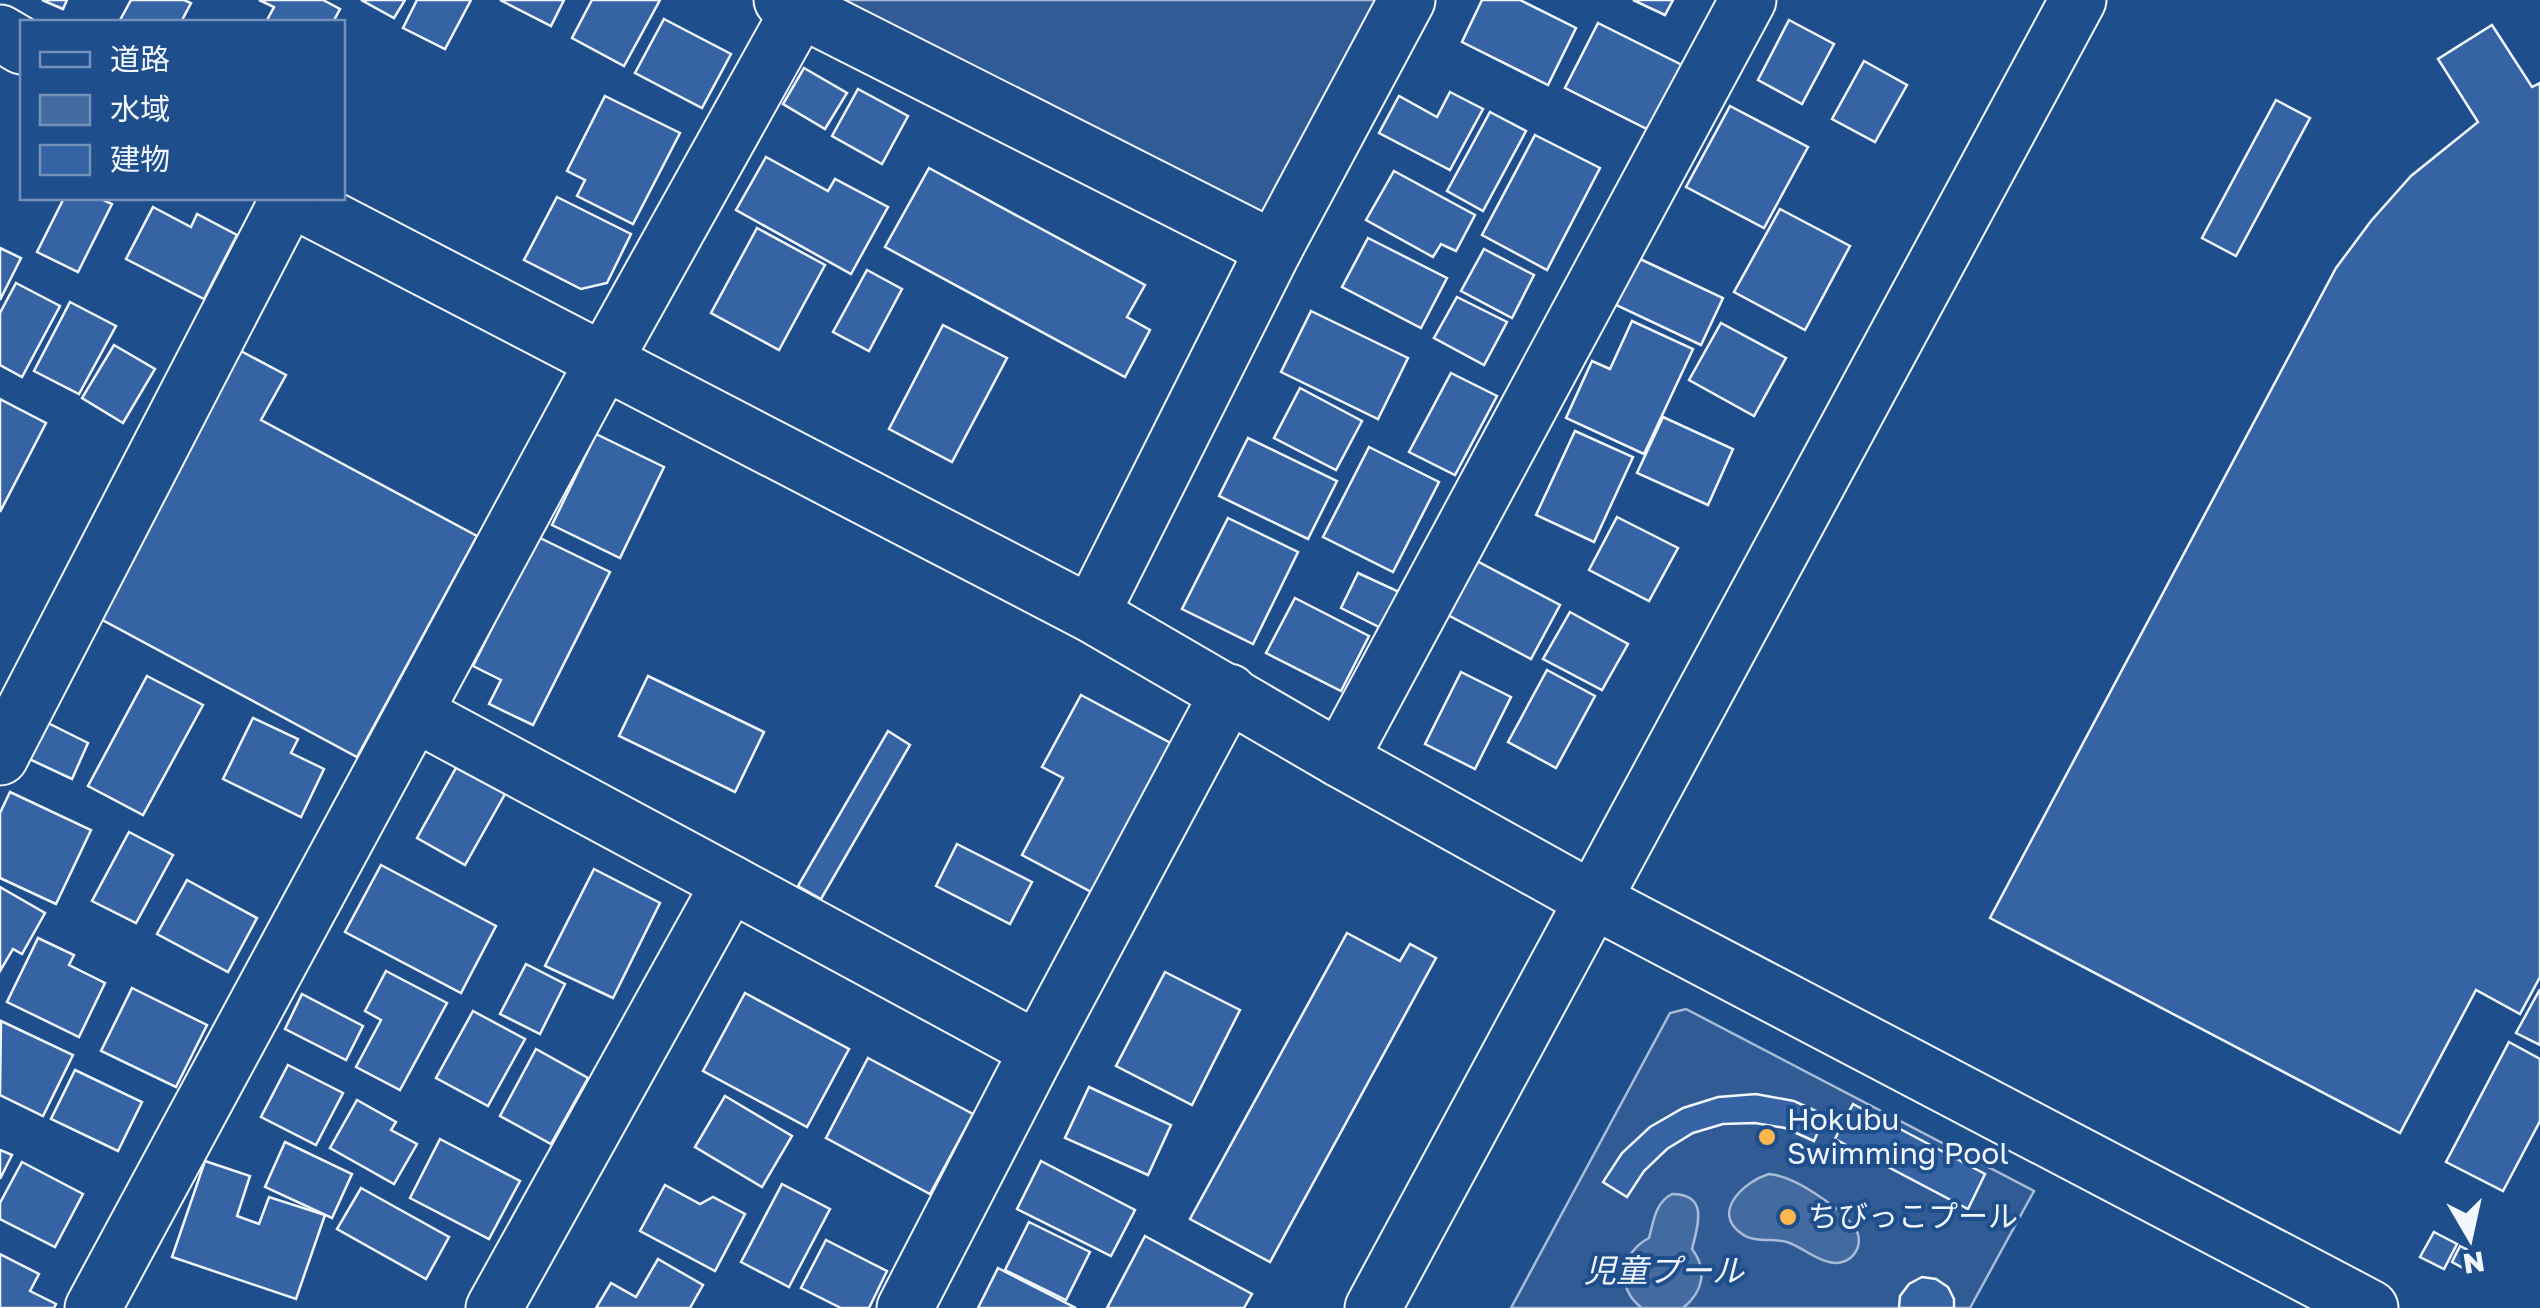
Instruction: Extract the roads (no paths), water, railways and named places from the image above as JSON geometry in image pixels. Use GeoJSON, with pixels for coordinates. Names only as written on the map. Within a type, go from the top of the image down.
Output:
{"type":"FeatureCollection","features":[{"type":"Feature","properties":{"kind":"street"},"geometry":{"type":"LineString","coordinates":[[1091,614],[1274,248],[1407,0]]}},
{"type":"Feature","properties":{"kind":"street"},"geometry":{"type":"LineString","coordinates":[[1340,759],[1748,0]]}},
{"type":"Feature","properties":{"kind":"street"},"geometry":{"type":"LineString","coordinates":[[1373,1308],[2078,0]]}},
{"type":"Feature","properties":{"kind":"street"},"geometry":{"type":"LineString","coordinates":[[92,1308],[416,714],[796,3],[1274,248]]}},
{"type":"Feature","properties":{"kind":"street"},"geometry":{"type":"LineString","coordinates":[[0,757],[288,200]]}},
{"type":"Feature","properties":{"kind":"street"},"geometry":{"type":"LineString","coordinates":[[293,200],[1091,614],[1593,900],[2370,1308]]}},
{"type":"Feature","properties":{"kind":"street"},"geometry":{"type":"LineString","coordinates":[[905,1308],[1229,692]]}},
{"type":"Feature","properties":{"kind":"street"},"geometry":{"type":"LineString","coordinates":[[416,714],[1038,1050]]}},
{"type":"Feature","properties":{"kind":"street"},"geometry":{"type":"LineString","coordinates":[[494,1308],[730,883]]}},
{"type":"Feature","properties":{"kind":"water","name":"ちびっこプール"},"geometry":{"type":"Polygon","coordinates":[[[1769,1174],[1802,1186],[1846,1217],[1859,1239],[1851,1258],[1829,1262],[1787,1242],[1747,1237],[1733,1225],[1729,1216],[1735,1198],[1750,1183],[1769,1174]]]}},
{"type":"Feature","properties":{"kind":"water","name":"児童プール"},"geometry":{"type":"Polygon","coordinates":[[[1672,1194],[1684,1195],[1696,1205],[1698,1221],[1692,1249],[1700,1265],[1699,1288],[1683,1308],[1642,1308],[1628,1291],[1627,1261],[1639,1244],[1649,1238],[1659,1207],[1672,1194]]]}},
{"type":"Feature","properties":{"kind":"place","name":"Hokubu Swimming Pool"},"geometry":{"type":"Point","coordinates":[1767,1137]}},
{"type":"Feature","properties":{"kind":"place","name":"ちびっこプール"},"geometry":{"type":"Point","coordinates":[1788,1217]}}]}
